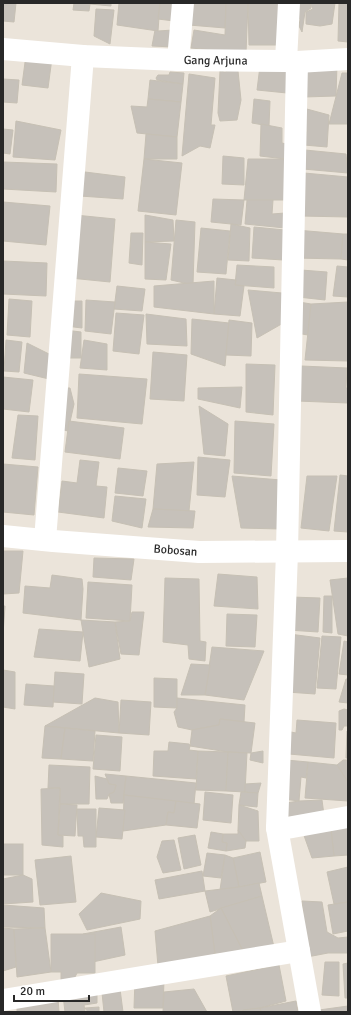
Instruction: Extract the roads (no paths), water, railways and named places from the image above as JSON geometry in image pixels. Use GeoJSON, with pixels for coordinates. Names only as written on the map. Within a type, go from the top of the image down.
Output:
{"type":"FeatureCollection","features":[{"type":"Feature","properties":{"kind":"street"},"geometry":{"type":"LineString","coordinates":[[178,60],[183,3]]}},
{"type":"Feature","properties":{"kind":"street"},"geometry":{"type":"LineString","coordinates":[[289,3],[292,61],[286,552],[278,828],[310,1012]]}},
{"type":"Feature","properties":{"kind":"street","name":"Gang Arjuna"},"geometry":{"type":"LineString","coordinates":[[3,49],[82,56],[178,60],[292,61],[348,59]]}},
{"type":"Feature","properties":{"kind":"street"},"geometry":{"type":"LineString","coordinates":[[44,540],[82,56]]}},
{"type":"Feature","properties":{"kind":"street","name":"Bobosan"},"geometry":{"type":"LineString","coordinates":[[3,536],[199,552],[348,551]]}},
{"type":"Feature","properties":{"kind":"street"},"geometry":{"type":"LineString","coordinates":[[278,828],[287,828],[348,817]]}},
{"type":"Feature","properties":{"kind":"street"},"geometry":{"type":"LineString","coordinates":[[3,1000],[300,951]]}}]}
